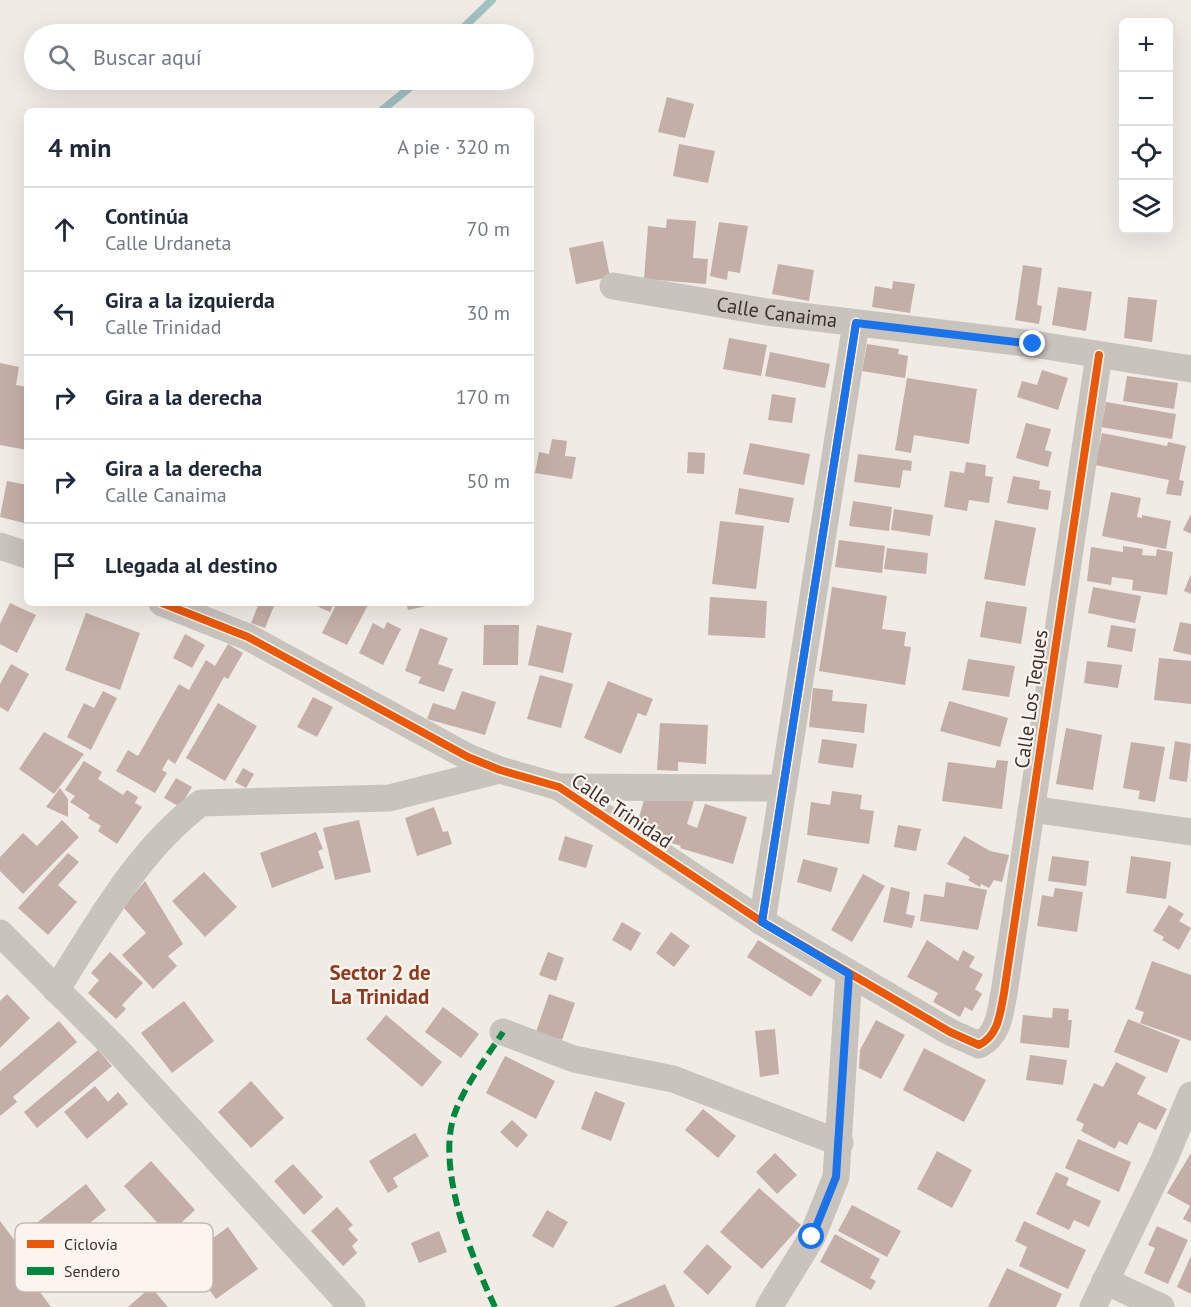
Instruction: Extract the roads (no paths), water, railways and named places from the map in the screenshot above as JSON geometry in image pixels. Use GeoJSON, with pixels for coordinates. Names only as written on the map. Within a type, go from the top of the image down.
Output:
{"type":"FeatureCollection","features":[{"type":"Feature","properties":{"kind":"street","name":"Calle Canaima"},"geometry":{"type":"LineString","coordinates":[[613,286],[767,312],[1191,369]]}},
{"type":"Feature","properties":{"kind":"street"},"geometry":{"type":"LineString","coordinates":[[762,922],[856,323]]}},
{"type":"Feature","properties":{"kind":"street","name":"Calle Los Teques"},"geometry":{"type":"LineString","coordinates":[[983,1043],[992,1036],[1000,1014],[1099,355]]}},
{"type":"Feature","properties":{"kind":"street"},"geometry":{"type":"LineString","coordinates":[[0,546],[24,554]]}},
{"type":"Feature","properties":{"kind":"street","name":"Calle Trinidad"},"geometry":{"type":"LineString","coordinates":[[170,606],[248,637],[442,744],[500,770],[560,788],[762,922],[974,1045],[983,1043]]}},
{"type":"Feature","properties":{"kind":"street"},"geometry":{"type":"LineString","coordinates":[[56,990],[124,886],[160,840],[201,803],[389,798],[500,770]]}},
{"type":"Feature","properties":{"kind":"street"},"geometry":{"type":"LineString","coordinates":[[560,788],[783,788]]}},
{"type":"Feature","properties":{"kind":"street"},"geometry":{"type":"LineString","coordinates":[[1031,809],[1191,832]]}},
{"type":"Feature","properties":{"kind":"street"},"geometry":{"type":"LineString","coordinates":[[0,933],[118,1052],[352,1307]]}},
{"type":"Feature","properties":{"kind":"street"},"geometry":{"type":"LineString","coordinates":[[769,1307],[792,1274],[828,1201],[836,1177],[840,1143],[849,974]]}},
{"type":"Feature","properties":{"kind":"street"},"geometry":{"type":"LineString","coordinates":[[503,1032],[574,1059],[599,1065],[652,1072],[681,1081],[840,1143]]}},
{"type":"Feature","properties":{"kind":"street"},"geometry":{"type":"LineString","coordinates":[[1093,1307],[1186,1123],[1191,1095]]}},
{"type":"Feature","properties":{"kind":"street"},"geometry":{"type":"LineString","coordinates":[[1106,1281],[1161,1307]]}},
{"type":"Feature","properties":{"kind":"waterway"},"geometry":{"type":"LineString","coordinates":[[467,24],[492,0]]}},
{"type":"Feature","properties":{"kind":"waterway"},"geometry":{"type":"LineString","coordinates":[[385,108],[407,90]]}},
{"type":"Feature","properties":{"kind":"district","name":"Sector 2 de La Trinidad"},"geometry":{"type":"Point","coordinates":[380,984]}}]}
